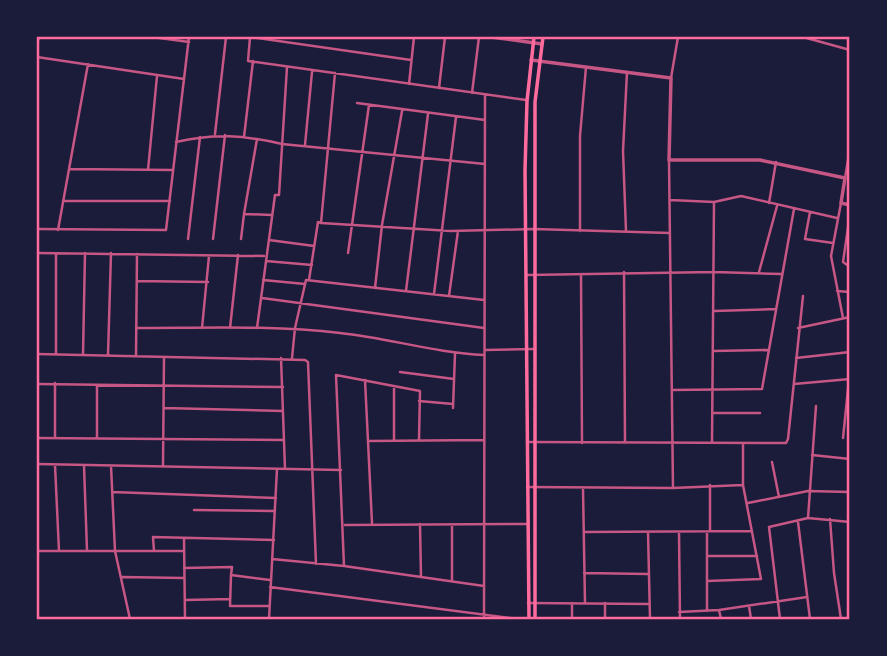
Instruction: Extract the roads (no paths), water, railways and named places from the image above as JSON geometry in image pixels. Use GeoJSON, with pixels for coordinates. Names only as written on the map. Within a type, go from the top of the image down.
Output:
{"type":"FeatureCollection","features":[{"type":"Feature","properties":{"kind":"main road"},"geometry":{"type":"LineString","coordinates":[[37,43],[38,37]]}},
{"type":"Feature","properties":{"kind":"main road"},"geometry":{"type":"LineString","coordinates":[[529,619],[525,230],[527,101],[534,37]]}},
{"type":"Feature","properties":{"kind":"main road"},"geometry":{"type":"LineString","coordinates":[[535,619],[535,102],[543,37]]}},
{"type":"Feature","properties":{"kind":"street"},"geometry":{"type":"LineString","coordinates":[[152,37],[189,42]]}},
{"type":"Feature","properties":{"kind":"street"},"geometry":{"type":"LineString","coordinates":[[37,229],[166,230],[189,37]]}},
{"type":"Feature","properties":{"kind":"street"},"geometry":{"type":"LineString","coordinates":[[215,135],[226,37]]}},
{"type":"Feature","properties":{"kind":"street"},"geometry":{"type":"LineString","coordinates":[[411,60],[251,37],[248,61],[527,101]]}},
{"type":"Feature","properties":{"kind":"street"},"geometry":{"type":"LineString","coordinates":[[409,84],[414,37]]}},
{"type":"Feature","properties":{"kind":"street"},"geometry":{"type":"LineString","coordinates":[[439,88],[445,37]]}},
{"type":"Feature","properties":{"kind":"street"},"geometry":{"type":"LineString","coordinates":[[472,93],[480,37]]}},
{"type":"Feature","properties":{"kind":"street"},"geometry":{"type":"LineString","coordinates":[[491,37],[542,44]]}},
{"type":"Feature","properties":{"kind":"street"},"geometry":{"type":"LineString","coordinates":[[673,488],[669,160],[671,78],[676,37]]}},
{"type":"Feature","properties":{"kind":"street"},"geometry":{"type":"LineString","coordinates":[[803,37],[850,50]]}},
{"type":"Feature","properties":{"kind":"street"},"geometry":{"type":"LineString","coordinates":[[37,57],[184,79]]}},
{"type":"Feature","properties":{"kind":"street"},"geometry":{"type":"LineString","coordinates":[[531,60],[671,78]]}},
{"type":"Feature","properties":{"kind":"street"},"geometry":{"type":"LineString","coordinates":[[244,137],[253,61]]}},
{"type":"Feature","properties":{"kind":"street"},"geometry":{"type":"LineString","coordinates":[[58,230],[88,64]]}},
{"type":"Feature","properties":{"kind":"street"},"geometry":{"type":"LineString","coordinates":[[257,328],[275,195],[279,195],[287,66]]}},
{"type":"Feature","properties":{"kind":"street"},"geometry":{"type":"LineString","coordinates":[[580,231],[580,136],[586,66]]}},
{"type":"Feature","properties":{"kind":"street"},"geometry":{"type":"LineString","coordinates":[[305,145],[312,70]]}},
{"type":"Feature","properties":{"kind":"street"},"geometry":{"type":"LineString","coordinates":[[626,231],[624,151],[627,72]]}},
{"type":"Feature","properties":{"kind":"street"},"geometry":{"type":"LineString","coordinates":[[321,223],[335,73]]}},
{"type":"Feature","properties":{"kind":"street"},"geometry":{"type":"LineString","coordinates":[[148,170],[157,75]]}},
{"type":"Feature","properties":{"kind":"street"},"geometry":{"type":"LineString","coordinates":[[484,616],[485,94]]}},
{"type":"Feature","properties":{"kind":"street"},"geometry":{"type":"LineString","coordinates":[[357,103],[485,120]]}},
{"type":"Feature","properties":{"kind":"street"},"geometry":{"type":"LineString","coordinates":[[348,253],[369,105]]}},
{"type":"Feature","properties":{"kind":"street"},"geometry":{"type":"LineString","coordinates":[[375,288],[382,225],[402,111]]}},
{"type":"Feature","properties":{"kind":"street"},"geometry":{"type":"LineString","coordinates":[[405,291],[428,114]]}},
{"type":"Feature","properties":{"kind":"street"},"geometry":{"type":"LineString","coordinates":[[434,294],[456,117]]}},
{"type":"Feature","properties":{"kind":"street"},"geometry":{"type":"LineString","coordinates":[[213,239],[225,135]]}},
{"type":"Feature","properties":{"kind":"street"},"geometry":{"type":"LineString","coordinates":[[176,142],[225,135],[282,144],[485,164]]}},
{"type":"Feature","properties":{"kind":"street"},"geometry":{"type":"LineString","coordinates":[[188,239],[200,137]]}},
{"type":"Feature","properties":{"kind":"street"},"geometry":{"type":"LineString","coordinates":[[241,239],[257,138]]}},
{"type":"Feature","properties":{"kind":"street"},"geometry":{"type":"LineString","coordinates":[[843,318],[831,256],[850,148]]}},
{"type":"Feature","properties":{"kind":"street"},"geometry":{"type":"LineString","coordinates":[[669,160],[760,160],[845,178]]}},
{"type":"Feature","properties":{"kind":"street"},"geometry":{"type":"LineString","coordinates":[[769,203],[776,162]]}},
{"type":"Feature","properties":{"kind":"street"},"geometry":{"type":"LineString","coordinates":[[69,169],[173,170]]}},
{"type":"Feature","properties":{"kind":"street"},"geometry":{"type":"LineString","coordinates":[[670,200],[714,202],[741,196],[837,218]]}},
{"type":"Feature","properties":{"kind":"street"},"geometry":{"type":"LineString","coordinates":[[63,201],[170,201]]}},
{"type":"Feature","properties":{"kind":"street"},"geometry":{"type":"LineString","coordinates":[[712,443],[714,202]]}},
{"type":"Feature","properties":{"kind":"street"},"geometry":{"type":"LineString","coordinates":[[841,203],[850,205]]}},
{"type":"Feature","properties":{"kind":"street"},"geometry":{"type":"LineString","coordinates":[[759,272],[777,206]]}},
{"type":"Feature","properties":{"kind":"street"},"geometry":{"type":"LineString","coordinates":[[672,390],[762,389],[794,209]]}},
{"type":"Feature","properties":{"kind":"street"},"geometry":{"type":"LineString","coordinates":[[810,212],[805,239],[833,243]]}},
{"type":"Feature","properties":{"kind":"street"},"geometry":{"type":"LineString","coordinates":[[244,214],[272,215]]}},
{"type":"Feature","properties":{"kind":"street"},"geometry":{"type":"LineString","coordinates":[[850,214],[849,237],[843,262],[850,267]]}},
{"type":"Feature","properties":{"kind":"street"},"geometry":{"type":"LineString","coordinates":[[292,358],[305,284],[306,280],[309,280],[312,265],[318,222],[458,231],[534,229],[670,233]]}},
{"type":"Feature","properties":{"kind":"street"},"geometry":{"type":"LineString","coordinates":[[449,296],[458,231]]}},
{"type":"Feature","properties":{"kind":"street"},"geometry":{"type":"LineString","coordinates":[[268,240],[314,246]]}},
{"type":"Feature","properties":{"kind":"street"},"geometry":{"type":"LineString","coordinates":[[37,253],[266,256]]}},
{"type":"Feature","properties":{"kind":"street"},"geometry":{"type":"LineString","coordinates":[[83,355],[85,253]]}},
{"type":"Feature","properties":{"kind":"street"},"geometry":{"type":"LineString","coordinates":[[108,355],[111,253]]}},
{"type":"Feature","properties":{"kind":"street"},"geometry":{"type":"LineString","coordinates":[[56,354],[57,254]]}},
{"type":"Feature","properties":{"kind":"street"},"geometry":{"type":"LineString","coordinates":[[136,356],[137,254]]}},
{"type":"Feature","properties":{"kind":"street"},"geometry":{"type":"LineString","coordinates":[[230,328],[238,255]]}},
{"type":"Feature","properties":{"kind":"street"},"geometry":{"type":"LineString","coordinates":[[202,328],[209,256]]}},
{"type":"Feature","properties":{"kind":"street"},"geometry":{"type":"LineString","coordinates":[[265,261],[312,265]]}},
{"type":"Feature","properties":{"kind":"street"},"geometry":{"type":"LineString","coordinates":[[527,275],[624,272],[781,274]]}},
{"type":"Feature","properties":{"kind":"street"},"geometry":{"type":"LineString","coordinates":[[624,272],[625,443]]}},
{"type":"Feature","properties":{"kind":"street"},"geometry":{"type":"LineString","coordinates":[[580,273],[582,443]]}},
{"type":"Feature","properties":{"kind":"street"},"geometry":{"type":"LineString","coordinates":[[263,279],[305,284]]}},
{"type":"Feature","properties":{"kind":"street"},"geometry":{"type":"LineString","coordinates":[[309,280],[484,300]]}},
{"type":"Feature","properties":{"kind":"street"},"geometry":{"type":"LineString","coordinates":[[136,281],[208,282]]}},
{"type":"Feature","properties":{"kind":"street"},"geometry":{"type":"LineString","coordinates":[[837,291],[850,292]]}},
{"type":"Feature","properties":{"kind":"street"},"geometry":{"type":"LineString","coordinates":[[527,442],[786,443],[803,296]]}},
{"type":"Feature","properties":{"kind":"street"},"geometry":{"type":"LineString","coordinates":[[261,298],[484,328]]}},
{"type":"Feature","properties":{"kind":"street"},"geometry":{"type":"LineString","coordinates":[[713,312],[776,309]]}},
{"type":"Feature","properties":{"kind":"street"},"geometry":{"type":"LineString","coordinates":[[798,328],[850,317]]}},
{"type":"Feature","properties":{"kind":"street"},"geometry":{"type":"LineString","coordinates":[[136,328],[296,328],[372,337],[455,354],[484,355]]}},
{"type":"Feature","properties":{"kind":"street"},"geometry":{"type":"LineString","coordinates":[[484,350],[535,349]]}},
{"type":"Feature","properties":{"kind":"street"},"geometry":{"type":"LineString","coordinates":[[713,351],[769,350]]}},
{"type":"Feature","properties":{"kind":"street"},"geometry":{"type":"LineString","coordinates":[[796,358],[850,352]]}},
{"type":"Feature","properties":{"kind":"street"},"geometry":{"type":"LineString","coordinates":[[37,354],[301,358],[308,362],[316,564]]}},
{"type":"Feature","properties":{"kind":"street"},"geometry":{"type":"LineString","coordinates":[[419,401],[453,406],[455,354]]}},
{"type":"Feature","properties":{"kind":"street"},"geometry":{"type":"LineString","coordinates":[[163,467],[164,356]]}},
{"type":"Feature","properties":{"kind":"street"},"geometry":{"type":"LineString","coordinates":[[281,358],[285,469]]}},
{"type":"Feature","properties":{"kind":"street"},"geometry":{"type":"LineString","coordinates":[[843,438],[848,418],[850,370]]}},
{"type":"Feature","properties":{"kind":"street"},"geometry":{"type":"LineString","coordinates":[[400,372],[454,379]]}},
{"type":"Feature","properties":{"kind":"street"},"geometry":{"type":"LineString","coordinates":[[344,566],[336,375],[419,391],[419,440]]}},
{"type":"Feature","properties":{"kind":"street"},"geometry":{"type":"LineString","coordinates":[[793,384],[850,379]]}},
{"type":"Feature","properties":{"kind":"street"},"geometry":{"type":"LineString","coordinates":[[365,380],[372,523]]}},
{"type":"Feature","properties":{"kind":"street"},"geometry":{"type":"LineString","coordinates":[[54,383],[55,438]]}},
{"type":"Feature","properties":{"kind":"street"},"geometry":{"type":"LineString","coordinates":[[97,383],[97,438]]}},
{"type":"Feature","properties":{"kind":"street"},"geometry":{"type":"LineString","coordinates":[[37,384],[283,387]]}},
{"type":"Feature","properties":{"kind":"street"},"geometry":{"type":"LineString","coordinates":[[394,387],[394,440]]}},
{"type":"Feature","properties":{"kind":"street"},"geometry":{"type":"LineString","coordinates":[[808,519],[816,406]]}},
{"type":"Feature","properties":{"kind":"street"},"geometry":{"type":"LineString","coordinates":[[164,408],[283,411]]}},
{"type":"Feature","properties":{"kind":"street"},"geometry":{"type":"LineString","coordinates":[[713,413],[760,413]]}},
{"type":"Feature","properties":{"kind":"street"},"geometry":{"type":"LineString","coordinates":[[37,438],[284,440]]}},
{"type":"Feature","properties":{"kind":"street"},"geometry":{"type":"LineString","coordinates":[[369,440],[484,440]]}},
{"type":"Feature","properties":{"kind":"street"},"geometry":{"type":"LineString","coordinates":[[707,581],[761,579],[743,485],[743,444]]}},
{"type":"Feature","properties":{"kind":"street"},"geometry":{"type":"LineString","coordinates":[[812,455],[850,459]]}},
{"type":"Feature","properties":{"kind":"street"},"geometry":{"type":"LineString","coordinates":[[772,462],[779,497]]}},
{"type":"Feature","properties":{"kind":"street"},"geometry":{"type":"LineString","coordinates":[[37,464],[341,470]]}},
{"type":"Feature","properties":{"kind":"street"},"geometry":{"type":"LineString","coordinates":[[55,464],[59,551]]}},
{"type":"Feature","properties":{"kind":"street"},"geometry":{"type":"LineString","coordinates":[[84,465],[87,550]]}},
{"type":"Feature","properties":{"kind":"street"},"geometry":{"type":"LineString","coordinates":[[111,466],[115,551],[130,619]]}},
{"type":"Feature","properties":{"kind":"street"},"geometry":{"type":"LineString","coordinates":[[269,619],[277,469]]}},
{"type":"Feature","properties":{"kind":"street"},"geometry":{"type":"LineString","coordinates":[[707,611],[710,485]]}},
{"type":"Feature","properties":{"kind":"street"},"geometry":{"type":"LineString","coordinates":[[527,487],[583,489],[743,485]]}},
{"type":"Feature","properties":{"kind":"street"},"geometry":{"type":"LineString","coordinates":[[583,489],[584,603]]}},
{"type":"Feature","properties":{"kind":"street"},"geometry":{"type":"LineString","coordinates":[[748,503],[808,491],[850,492]]}},
{"type":"Feature","properties":{"kind":"street"},"geometry":{"type":"LineString","coordinates":[[112,492],[276,498]]}},
{"type":"Feature","properties":{"kind":"street"},"geometry":{"type":"LineString","coordinates":[[194,510],[275,512]]}},
{"type":"Feature","properties":{"kind":"street"},"geometry":{"type":"LineString","coordinates":[[780,619],[769,527],[808,519],[850,522]]}},
{"type":"Feature","properties":{"kind":"street"},"geometry":{"type":"LineString","coordinates":[[831,519],[834,573],[841,619]]}},
{"type":"Feature","properties":{"kind":"street"},"geometry":{"type":"LineString","coordinates":[[798,521],[810,619]]}},
{"type":"Feature","properties":{"kind":"street"},"geometry":{"type":"LineString","coordinates":[[420,524],[421,578]]}},
{"type":"Feature","properties":{"kind":"street"},"geometry":{"type":"LineString","coordinates":[[452,524],[452,582]]}},
{"type":"Feature","properties":{"kind":"street"},"geometry":{"type":"LineString","coordinates":[[343,525],[527,524]]}},
{"type":"Feature","properties":{"kind":"street"},"geometry":{"type":"LineString","coordinates":[[584,531],[753,531]]}},
{"type":"Feature","properties":{"kind":"street"},"geometry":{"type":"LineString","coordinates":[[648,532],[650,619]]}},
{"type":"Feature","properties":{"kind":"street"},"geometry":{"type":"LineString","coordinates":[[678,532],[680,619]]}},
{"type":"Feature","properties":{"kind":"street"},"geometry":{"type":"LineString","coordinates":[[154,551],[153,537],[274,540]]}},
{"type":"Feature","properties":{"kind":"street"},"geometry":{"type":"LineString","coordinates":[[184,537],[185,619]]}},
{"type":"Feature","properties":{"kind":"street"},"geometry":{"type":"LineString","coordinates":[[37,551],[184,551]]}},
{"type":"Feature","properties":{"kind":"street"},"geometry":{"type":"LineString","coordinates":[[707,556],[757,556]]}},
{"type":"Feature","properties":{"kind":"street"},"geometry":{"type":"LineString","coordinates":[[272,559],[344,566],[484,586]]}},
{"type":"Feature","properties":{"kind":"street"},"geometry":{"type":"LineString","coordinates":[[184,568],[232,567],[230,606],[270,606]]}},
{"type":"Feature","properties":{"kind":"street"},"geometry":{"type":"LineString","coordinates":[[584,573],[649,575]]}},
{"type":"Feature","properties":{"kind":"street"},"geometry":{"type":"LineString","coordinates":[[231,575],[271,580]]}},
{"type":"Feature","properties":{"kind":"street"},"geometry":{"type":"LineString","coordinates":[[122,577],[184,578]]}},
{"type":"Feature","properties":{"kind":"street"},"geometry":{"type":"LineString","coordinates":[[271,587],[517,619]]}},
{"type":"Feature","properties":{"kind":"street"},"geometry":{"type":"LineString","coordinates":[[679,612],[719,610],[807,597]]}},
{"type":"Feature","properties":{"kind":"street"},"geometry":{"type":"LineString","coordinates":[[185,600],[230,598]]}},
{"type":"Feature","properties":{"kind":"street"},"geometry":{"type":"LineString","coordinates":[[528,603],[649,604]]}},
{"type":"Feature","properties":{"kind":"street"},"geometry":{"type":"LineString","coordinates":[[572,603],[572,619]]}},
{"type":"Feature","properties":{"kind":"street"},"geometry":{"type":"LineString","coordinates":[[605,603],[605,619]]}},
{"type":"Feature","properties":{"kind":"street"},"geometry":{"type":"LineString","coordinates":[[749,606],[751,619]]}},
{"type":"Feature","properties":{"kind":"street"},"geometry":{"type":"LineString","coordinates":[[719,610],[721,619]]}}]}
